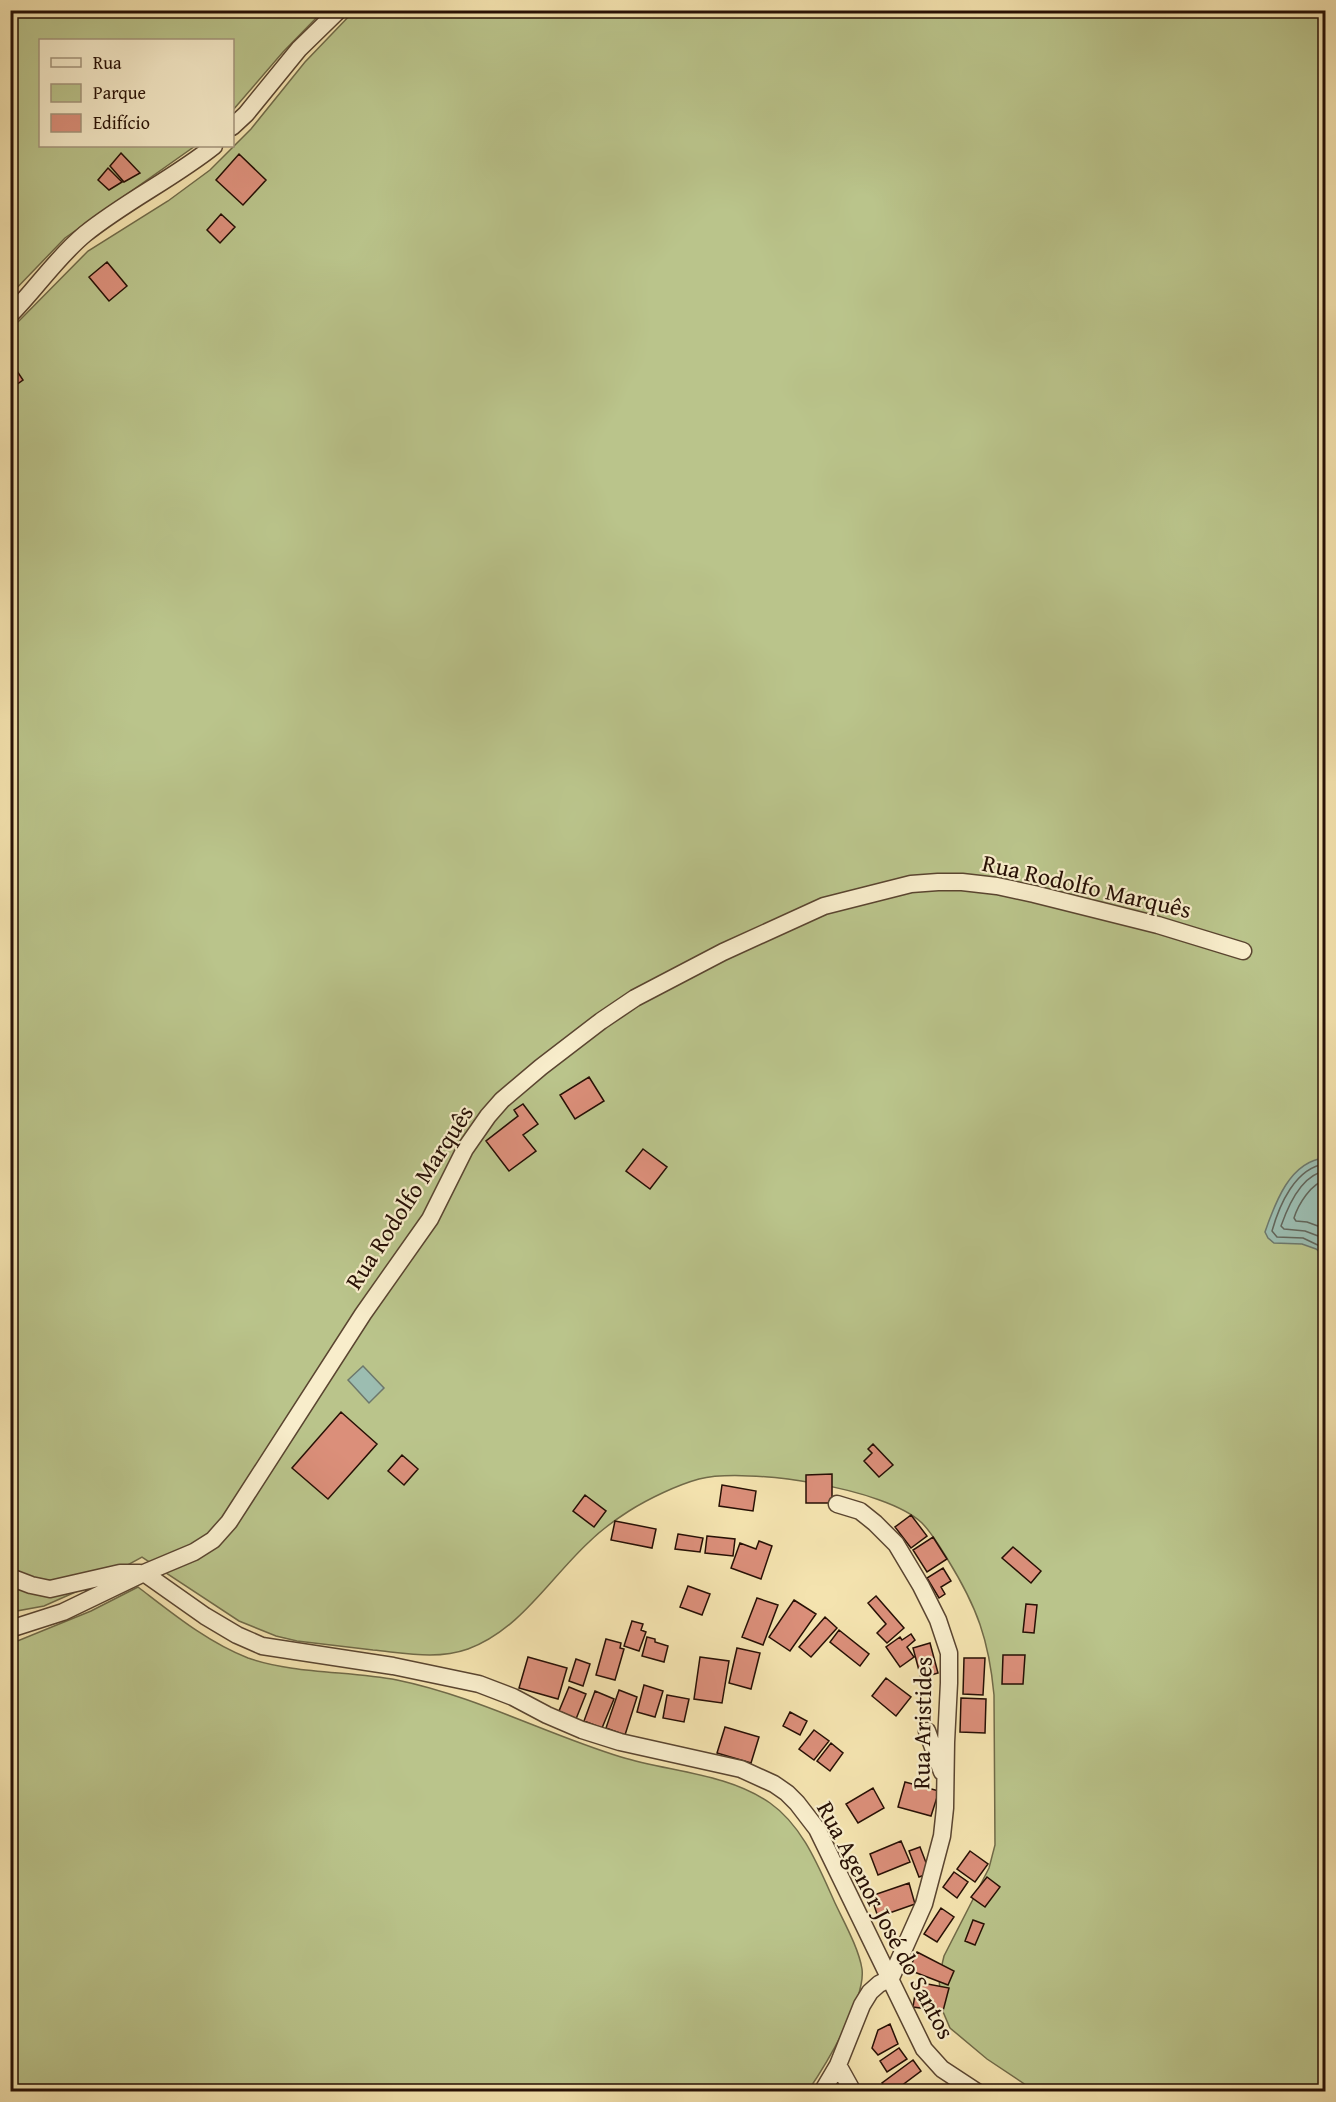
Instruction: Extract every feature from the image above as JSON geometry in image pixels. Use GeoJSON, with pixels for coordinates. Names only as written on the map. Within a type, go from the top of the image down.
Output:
{"type":"FeatureCollection","features":[{"type":"Feature","properties":{"kind":"street"},"geometry":{"type":"LineString","coordinates":[[234,125],[246,114],[298,49],[339,10]]}},
{"type":"Feature","properties":{"kind":"street"},"geometry":{"type":"LineString","coordinates":[[10,315],[84,236],[213,147]]}},
{"type":"Feature","properties":{"kind":"street","name":"Rua Rodolfo Marquês"},"geometry":{"type":"LineString","coordinates":[[10,1629],[63,1612],[204,1547],[222,1531],[363,1314],[430,1219],[465,1149],[488,1116],[502,1100],[542,1067],[635,998],[723,952],[824,906],[911,885],[938,882],[997,886],[1034,894],[1158,925],[1243,951]]}},
{"type":"Feature","properties":{"kind":"street","name":"Rua Aristides"},"geometry":{"type":"LineString","coordinates":[[837,1504],[860,1511],[896,1544],[938,1620],[949,1653],[942,1836],[924,1904],[891,1978]]}},
{"type":"Feature","properties":{"kind":"street"},"geometry":{"type":"LineString","coordinates":[[10,1577],[50,1589],[120,1572],[144,1573]]}},
{"type":"Feature","properties":{"kind":"street","name":"Rua Agenor José do Santos"},"geometry":{"type":"LineString","coordinates":[[144,1573],[205,1616],[237,1635],[262,1646],[393,1666],[479,1684],[513,1697],[582,1730],[620,1742],[741,1769],[774,1784],[797,1803],[817,1829],[924,2049],[942,2069],[977,2091]]}},
{"type":"Feature","properties":{"kind":"street"},"geometry":{"type":"LineString","coordinates":[[927,1731],[945,1782]]}},
{"type":"Feature","properties":{"kind":"street"},"geometry":{"type":"LineString","coordinates":[[822,2091],[837,2065],[862,2005],[870,1992],[891,1978]]}},
{"type":"Feature","properties":{"kind":"street"},"geometry":{"type":"LineString","coordinates":[[837,2065],[853,2091]]}},
{"type":"Feature","properties":{"kind":"green space"},"geometry":{"type":"Polygon","coordinates":[[[11,11],[323,11],[283,52],[234,109],[234,39],[39,39],[39,147],[194,147],[65,238],[11,294],[11,11]]]}},
{"type":"Feature","properties":{"kind":"green space"},"geometry":{"type":"Polygon","coordinates":[[[354,11],[1325,11],[1325,2091],[1035,2091],[987,2059],[950,2028],[941,2007],[939,1977],[944,1956],[989,1868],[995,1845],[992,1675],[985,1641],[974,1609],[939,1545],[922,1523],[904,1511],[879,1500],[815,1483],[781,1478],[721,1476],[690,1482],[645,1502],[603,1529],[519,1616],[503,1629],[468,1649],[445,1654],[397,1653],[297,1641],[276,1636],[239,1621],[142,1557],[89,1586],[44,1606],[11,1612],[11,329],[88,251],[168,201],[210,170],[251,129],[305,62],[354,11]]]}},
{"type":"Feature","properties":{"kind":"green space"},"geometry":{"type":"Polygon","coordinates":[[[138,1587],[204,1635],[248,1658],[284,1667],[379,1677],[426,1687],[482,1705],[565,1738],[621,1757],[698,1774],[735,1785],[753,1793],[782,1812],[809,1848],[851,1936],[862,1969],[862,1982],[851,2014],[834,2049],[808,2091],[11,2091],[10,1644],[91,1611],[138,1587]]]}},
{"type":"Feature","properties":{"kind":"water"},"geometry":{"type":"Polygon","coordinates":[[[1325,1158],[1325,1256],[1316,1249],[1302,1244],[1274,1243],[1265,1232],[1286,1185],[1302,1167],[1325,1158]]]}},
{"type":"Feature","properties":{"kind":"water"},"geometry":{"type":"Polygon","coordinates":[[[363,1366],[384,1388],[369,1403],[348,1380],[363,1366]]]}},
{"type":"Feature","properties":{"kind":"building"},"geometry":{"type":"Polygon","coordinates":[[[121,153],[140,173],[124,182],[110,166],[121,153]]]}},
{"type":"Feature","properties":{"kind":"building"},"geometry":{"type":"Polygon","coordinates":[[[239,154],[266,180],[243,205],[216,180],[239,154]]]}},
{"type":"Feature","properties":{"kind":"building"},"geometry":{"type":"Polygon","coordinates":[[[108,168],[122,182],[109,190],[98,180],[108,168]]]}},
{"type":"Feature","properties":{"kind":"building"},"geometry":{"type":"Polygon","coordinates":[[[221,214],[235,227],[220,243],[207,230],[221,214]]]}},
{"type":"Feature","properties":{"kind":"building"},"geometry":{"type":"Polygon","coordinates":[[[107,262],[127,286],[109,301],[89,277],[107,262]]]}},
{"type":"Feature","properties":{"kind":"building"},"geometry":{"type":"Polygon","coordinates":[[[13,365],[23,380],[10,389],[10,367],[13,365]]]}},
{"type":"Feature","properties":{"kind":"building"},"geometry":{"type":"Polygon","coordinates":[[[589,1077],[604,1101],[575,1119],[560,1095],[589,1077]]]}},
{"type":"Feature","properties":{"kind":"building"},"geometry":{"type":"Polygon","coordinates":[[[523,1104],[538,1124],[523,1135],[536,1151],[509,1171],[486,1141],[518,1116],[514,1110],[523,1104]]]}},
{"type":"Feature","properties":{"kind":"building"},"geometry":{"type":"Polygon","coordinates":[[[643,1149],[667,1167],[650,1189],[626,1171],[643,1149]]]}},
{"type":"Feature","properties":{"kind":"building"},"geometry":{"type":"Polygon","coordinates":[[[341,1412],[377,1444],[328,1499],[292,1468],[341,1412]]]}},
{"type":"Feature","properties":{"kind":"building"},"geometry":{"type":"Polygon","coordinates":[[[873,1444],[893,1465],[879,1477],[864,1461],[872,1453],[868,1449],[873,1444]]]}},
{"type":"Feature","properties":{"kind":"building"},"geometry":{"type":"Polygon","coordinates":[[[402,1455],[418,1469],[404,1485],[388,1471],[402,1455]]]}},
{"type":"Feature","properties":{"kind":"building"},"geometry":{"type":"Polygon","coordinates":[[[832,1474],[832,1503],[806,1503],[806,1475],[832,1474]]]}},
{"type":"Feature","properties":{"kind":"building"},"geometry":{"type":"Polygon","coordinates":[[[722,1485],[756,1491],[753,1511],[719,1506],[722,1485]]]}},
{"type":"Feature","properties":{"kind":"building"},"geometry":{"type":"Polygon","coordinates":[[[585,1495],[606,1511],[594,1527],[573,1511],[585,1495]]]}},
{"type":"Feature","properties":{"kind":"building"},"geometry":{"type":"Polygon","coordinates":[[[911,1515],[927,1536],[911,1548],[895,1527],[911,1515]]]}},
{"type":"Feature","properties":{"kind":"building"},"geometry":{"type":"Polygon","coordinates":[[[615,1521],[656,1529],[652,1548],[611,1540],[615,1521]]]}},
{"type":"Feature","properties":{"kind":"building"},"geometry":{"type":"Polygon","coordinates":[[[678,1534],[703,1538],[700,1552],[675,1549],[678,1534]]]}},
{"type":"Feature","properties":{"kind":"building"},"geometry":{"type":"Polygon","coordinates":[[[707,1536],[735,1539],[733,1556],[705,1553],[707,1536]]]}},
{"type":"Feature","properties":{"kind":"building"},"geometry":{"type":"Polygon","coordinates":[[[933,1537],[947,1559],[927,1572],[913,1550],[933,1537]]]}},
{"type":"Feature","properties":{"kind":"building"},"geometry":{"type":"Polygon","coordinates":[[[759,1541],[772,1546],[761,1579],[731,1568],[740,1543],[756,1549],[759,1541]]]}},
{"type":"Feature","properties":{"kind":"building"},"geometry":{"type":"Polygon","coordinates":[[[1013,1547],[1041,1571],[1031,1583],[1002,1558],[1013,1547]]]}},
{"type":"Feature","properties":{"kind":"building"},"geometry":{"type":"Polygon","coordinates":[[[943,1568],[951,1581],[941,1587],[945,1594],[939,1598],[927,1578],[943,1568]]]}},
{"type":"Feature","properties":{"kind":"building"},"geometry":{"type":"Polygon","coordinates":[[[688,1586],[710,1594],[702,1615],[680,1607],[688,1586]]]}},
{"type":"Feature","properties":{"kind":"building"},"geometry":{"type":"Polygon","coordinates":[[[876,1596],[904,1628],[887,1643],[877,1633],[886,1624],[868,1603],[876,1596]]]}},
{"type":"Feature","properties":{"kind":"building"},"geometry":{"type":"Polygon","coordinates":[[[757,1598],[778,1605],[763,1645],[742,1637],[757,1598]]]}},
{"type":"Feature","properties":{"kind":"building"},"geometry":{"type":"Polygon","coordinates":[[[794,1600],[816,1614],[790,1651],[769,1637],[794,1600]]]}},
{"type":"Feature","properties":{"kind":"building"},"geometry":{"type":"Polygon","coordinates":[[[1026,1604],[1037,1605],[1034,1633],[1023,1632],[1026,1604]]]}},
{"type":"Feature","properties":{"kind":"building"},"geometry":{"type":"Polygon","coordinates":[[[825,1617],[837,1628],[811,1657],[799,1647],[825,1617]]]}},
{"type":"Feature","properties":{"kind":"building"},"geometry":{"type":"Polygon","coordinates":[[[632,1621],[643,1624],[641,1630],[646,1632],[639,1651],[624,1646],[632,1621]]]}},
{"type":"Feature","properties":{"kind":"building"},"geometry":{"type":"Polygon","coordinates":[[[839,1630],[869,1654],[860,1666],[830,1642],[839,1630]]]}},
{"type":"Feature","properties":{"kind":"building"},"geometry":{"type":"Polygon","coordinates":[[[911,1634],[915,1640],[907,1647],[914,1657],[900,1667],[886,1647],[900,1637],[902,1640],[911,1634]]]}},
{"type":"Feature","properties":{"kind":"building"},"geometry":{"type":"Polygon","coordinates":[[[647,1637],[668,1646],[664,1662],[642,1656],[647,1637]]]}},
{"type":"Feature","properties":{"kind":"building"},"geometry":{"type":"Polygon","coordinates":[[[606,1639],[621,1643],[620,1648],[624,1649],[615,1680],[596,1675],[606,1639]]]}},
{"type":"Feature","properties":{"kind":"building"},"geometry":{"type":"Polygon","coordinates":[[[930,1643],[938,1673],[921,1678],[913,1648],[930,1643]]]}},
{"type":"Feature","properties":{"kind":"building"},"geometry":{"type":"Polygon","coordinates":[[[737,1648],[760,1653],[751,1689],[729,1683],[737,1648]]]}},
{"type":"Feature","properties":{"kind":"building"},"geometry":{"type":"Polygon","coordinates":[[[1003,1655],[1025,1655],[1023,1684],[1002,1684],[1003,1655]]]}},
{"type":"Feature","properties":{"kind":"building"},"geometry":{"type":"Polygon","coordinates":[[[528,1657],[567,1668],[558,1699],[519,1688],[528,1657]]]}},
{"type":"Feature","properties":{"kind":"building"},"geometry":{"type":"Polygon","coordinates":[[[700,1657],[729,1661],[722,1703],[694,1699],[700,1657]]]}},
{"type":"Feature","properties":{"kind":"building"},"geometry":{"type":"Polygon","coordinates":[[[964,1658],[985,1658],[983,1695],[963,1694],[964,1658]]]}},
{"type":"Feature","properties":{"kind":"building"},"geometry":{"type":"Polygon","coordinates":[[[576,1659],[590,1664],[583,1686],[569,1681],[576,1659]]]}},
{"type":"Feature","properties":{"kind":"building"},"geometry":{"type":"Polygon","coordinates":[[[886,1678],[911,1697],[896,1716],[872,1696],[886,1678]]]}},
{"type":"Feature","properties":{"kind":"building"},"geometry":{"type":"Polygon","coordinates":[[[644,1685],[663,1691],[655,1717],[637,1712],[644,1685]]]}},
{"type":"Feature","properties":{"kind":"building"},"geometry":{"type":"Polygon","coordinates":[[[569,1687],[586,1694],[576,1719],[559,1711],[569,1687]]]}},
{"type":"Feature","properties":{"kind":"building"},"geometry":{"type":"Polygon","coordinates":[[[619,1690],[637,1697],[625,1735],[606,1728],[619,1690]]]}},
{"type":"Feature","properties":{"kind":"building"},"geometry":{"type":"Polygon","coordinates":[[[595,1691],[614,1699],[602,1728],[584,1721],[595,1691]]]}},
{"type":"Feature","properties":{"kind":"building"},"geometry":{"type":"Polygon","coordinates":[[[667,1695],[689,1699],[684,1722],[663,1718],[667,1695]]]}},
{"type":"Feature","properties":{"kind":"building"},"geometry":{"type":"Polygon","coordinates":[[[961,1698],[986,1699],[985,1733],[960,1732],[961,1698]]]}},
{"type":"Feature","properties":{"kind":"building"},"geometry":{"type":"Polygon","coordinates":[[[790,1712],[807,1721],[800,1735],[783,1726],[790,1712]]]}},
{"type":"Feature","properties":{"kind":"building"},"geometry":{"type":"Polygon","coordinates":[[[725,1727],[759,1737],[751,1763],[717,1753],[725,1727]]]}},
{"type":"Feature","properties":{"kind":"building"},"geometry":{"type":"Polygon","coordinates":[[[814,1730],[829,1741],[814,1760],[799,1749],[814,1730]]]}},
{"type":"Feature","properties":{"kind":"building"},"geometry":{"type":"Polygon","coordinates":[[[831,1743],[843,1753],[830,1771],[817,1761],[831,1743]]]}},
{"type":"Feature","properties":{"kind":"building"},"geometry":{"type":"Polygon","coordinates":[[[905,1782],[939,1791],[931,1816],[898,1807],[905,1782]]]}},
{"type":"Feature","properties":{"kind":"building"},"geometry":{"type":"Polygon","coordinates":[[[873,1788],[884,1808],[858,1823],[846,1804],[873,1788]]]}},
{"type":"Feature","properties":{"kind":"building"},"geometry":{"type":"Polygon","coordinates":[[[901,1841],[910,1862],[878,1875],[870,1854],[901,1841]]]}},
{"type":"Feature","properties":{"kind":"building"},"geometry":{"type":"Polygon","coordinates":[[[920,1847],[930,1873],[919,1877],[909,1851],[920,1847]]]}},
{"type":"Feature","properties":{"kind":"building"},"geometry":{"type":"Polygon","coordinates":[[[970,1851],[988,1864],[975,1882],[957,1869],[970,1851]]]}},
{"type":"Feature","properties":{"kind":"building"},"geometry":{"type":"Polygon","coordinates":[[[954,1872],[968,1882],[957,1898],[943,1887],[954,1872]]]}},
{"type":"Feature","properties":{"kind":"building"},"geometry":{"type":"Polygon","coordinates":[[[987,1877],[1000,1887],[985,1907],[971,1897],[987,1877]]]}},
{"type":"Feature","properties":{"kind":"building"},"geometry":{"type":"Polygon","coordinates":[[[909,1883],[915,1904],[878,1917],[871,1896],[909,1883]]]}},
{"type":"Feature","properties":{"kind":"building"},"geometry":{"type":"Polygon","coordinates":[[[941,1908],[954,1917],[937,1942],[924,1934],[941,1908]]]}},
{"type":"Feature","properties":{"kind":"building"},"geometry":{"type":"Polygon","coordinates":[[[973,1920],[984,1924],[975,1945],[965,1941],[973,1920]]]}},
{"type":"Feature","properties":{"kind":"building"},"geometry":{"type":"Polygon","coordinates":[[[917,1952],[954,1971],[948,1985],[909,1970],[917,1952]]]}},
{"type":"Feature","properties":{"kind":"building"},"geometry":{"type":"Polygon","coordinates":[[[917,1982],[949,1988],[943,2011],[913,2007],[917,1982]]]}},
{"type":"Feature","properties":{"kind":"building"},"geometry":{"type":"Polygon","coordinates":[[[890,2024],[898,2044],[878,2055],[872,2048],[878,2030],[890,2024]]]}},
{"type":"Feature","properties":{"kind":"building"},"geometry":{"type":"Polygon","coordinates":[[[899,2048],[907,2059],[887,2072],[880,2061],[899,2048]]]}},
{"type":"Feature","properties":{"kind":"building"},"geometry":{"type":"Polygon","coordinates":[[[913,2060],[921,2071],[893,2092],[888,2092],[882,2083],[913,2060]]]}},
{"type":"Feature","properties":{"kind":"building"},"geometry":{"type":"Polygon","coordinates":[[[947,2085],[955,2092],[943,2092],[947,2085]]]}}]}
